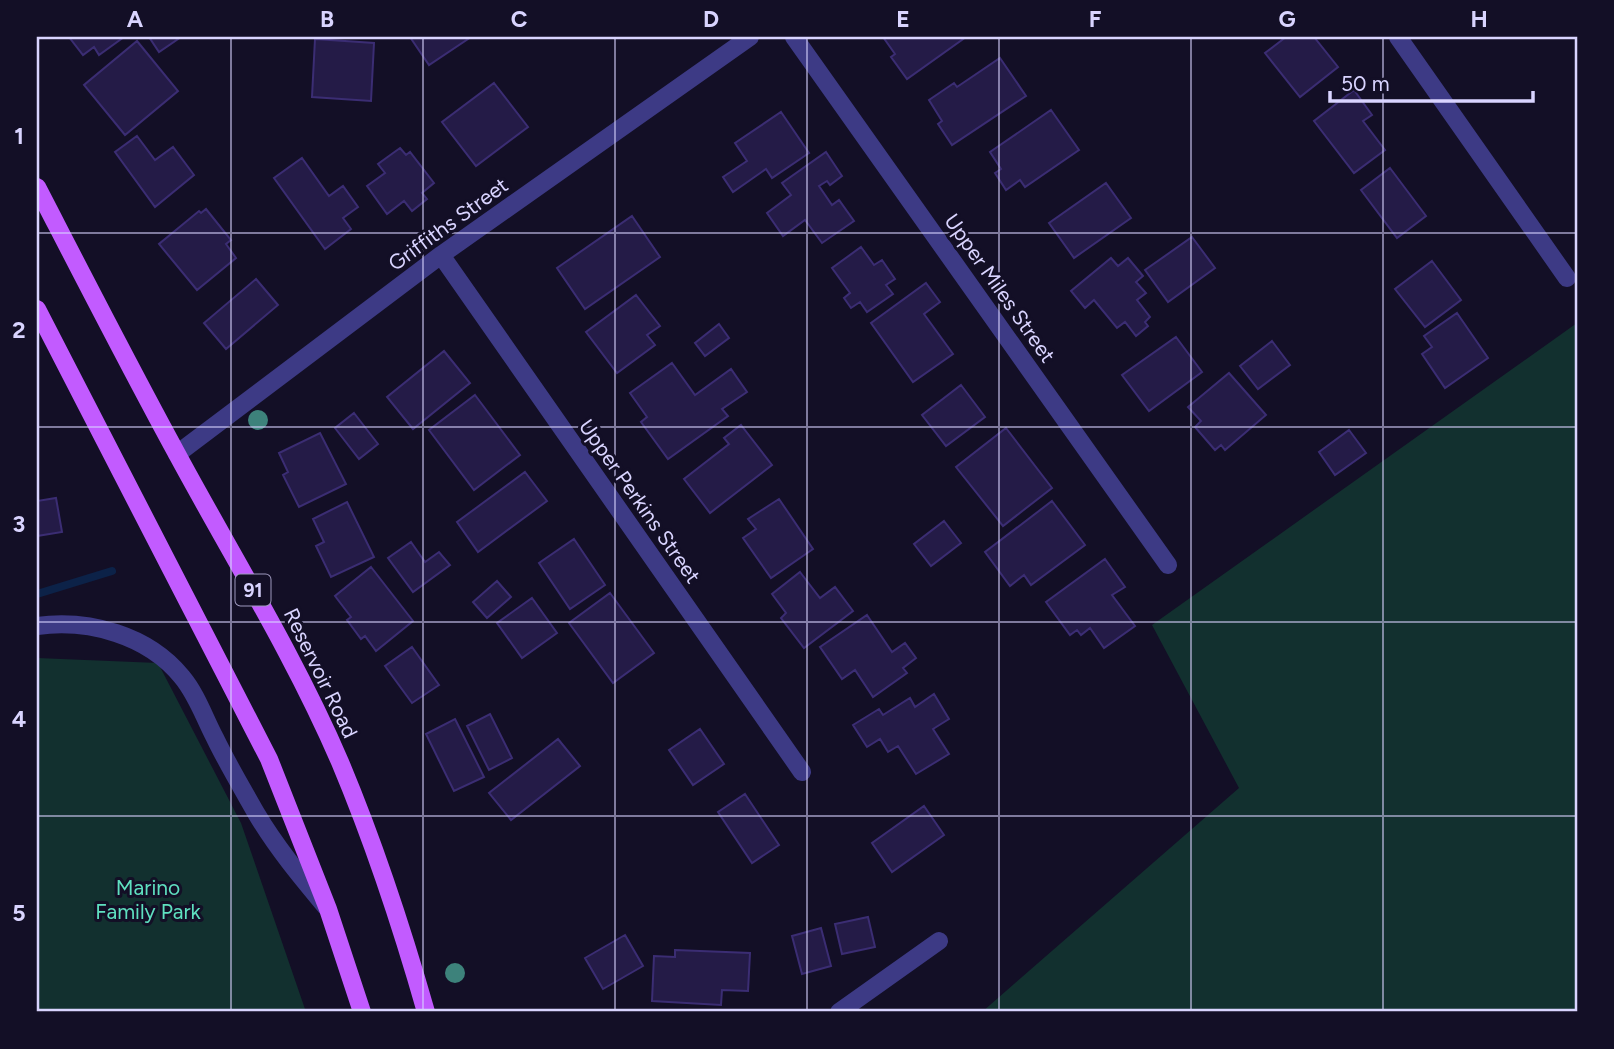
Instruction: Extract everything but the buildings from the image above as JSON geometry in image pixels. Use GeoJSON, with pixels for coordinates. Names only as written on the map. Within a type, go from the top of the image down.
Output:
{"type":"FeatureCollection","features":[{"type":"Feature","properties":{"kind":"main road","name":"Reservoir Road"},"geometry":{"type":"LineString","coordinates":[[37,187],[177,454],[284,644],[334,750],[386,883],[426,1012]]}},
{"type":"Feature","properties":{"kind":"main road"},"geometry":{"type":"LineString","coordinates":[[37,309],[269,759],[328,909],[362,1012]]}},
{"type":"Feature","properties":{"kind":"street","name":"Griffiths Street"},"geometry":{"type":"LineString","coordinates":[[177,454],[441,256],[750,37]]}},
{"type":"Feature","properties":{"kind":"street","name":"Upper Miles Street"},"geometry":{"type":"LineString","coordinates":[[793,37],[1168,565]]}},
{"type":"Feature","properties":{"kind":"street"},"geometry":{"type":"LineString","coordinates":[[1398,37],[1567,278]]}},
{"type":"Feature","properties":{"kind":"street","name":"Upper Perkins Street"},"geometry":{"type":"LineString","coordinates":[[441,256],[802,772]]}},
{"type":"Feature","properties":{"kind":"street"},"geometry":{"type":"LineString","coordinates":[[37,626],[89,625],[117,633],[145,646],[181,675],[196,697],[258,816],[286,859],[328,909]]}},
{"type":"Feature","properties":{"kind":"street"},"geometry":{"type":"LineString","coordinates":[[839,1012],[939,941]]}},
{"type":"Feature","properties":{"kind":"green space"},"geometry":{"type":"Polygon","coordinates":[[[1577,323],[1577,1012],[982,1012],[1239,788],[1152,625],[1577,323]]]}},
{"type":"Feature","properties":{"kind":"green space","name":"Marino Family Park"},"geometry":{"type":"Polygon","coordinates":[[[37,658],[158,663],[241,823],[306,1012],[37,1012],[37,658]]]}},
{"type":"Feature","properties":{"kind":"waterway"},"geometry":{"type":"LineString","coordinates":[[37,594],[112,571]]}}]}
